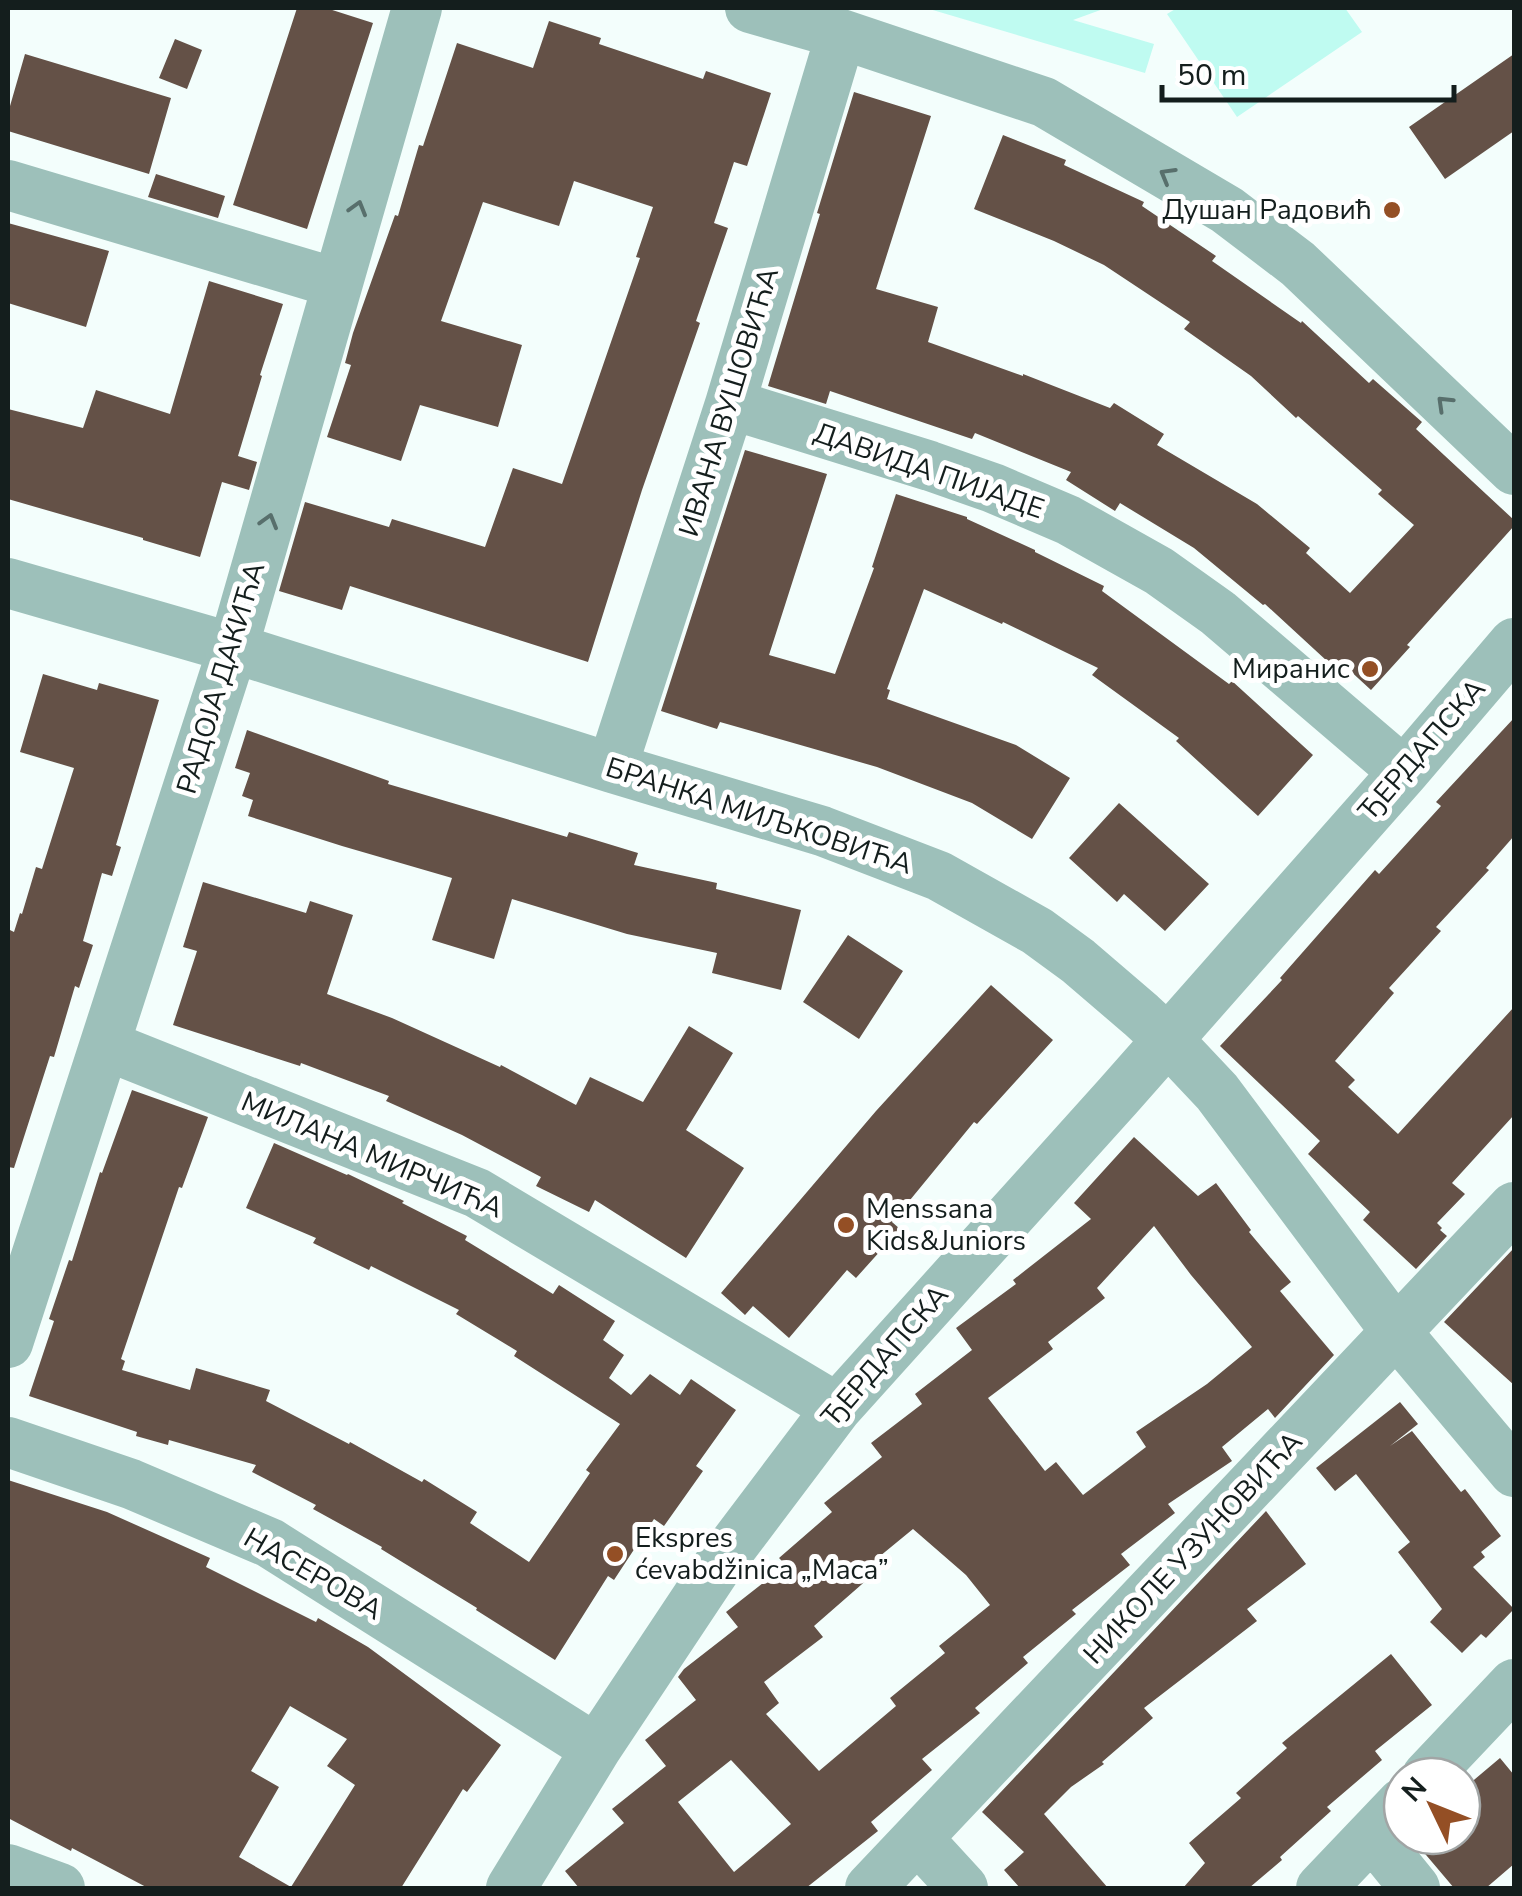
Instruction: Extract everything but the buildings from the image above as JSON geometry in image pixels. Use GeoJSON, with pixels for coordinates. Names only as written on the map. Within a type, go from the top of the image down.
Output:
{"type":"FeatureCollection","features":[{"type":"Feature","properties":{"kind":"street","name":"РАДОЈА ДАКИЋА"},"geometry":{"type":"LineString","coordinates":[[8,1343],[233,648],[417,8]]}},
{"type":"Feature","properties":{"kind":"street"},"geometry":{"type":"LineString","coordinates":[[750,8],[1044,102],[1227,210],[1298,264],[1514,470]]}},
{"type":"Feature","properties":{"kind":"street","name":"ИВАНА ВУШОВИЋА"},"geometry":{"type":"LineString","coordinates":[[612,768],[730,404],[840,34]]}},
{"type":"Feature","properties":{"kind":"street"},"geometry":{"type":"LineString","coordinates":[[8,184],[336,284]]}},
{"type":"Feature","properties":{"kind":"street","name":"ДАВИДА ПИЈАДЕ"},"geometry":{"type":"LineString","coordinates":[[730,404],[930,466],[1068,520],[1158,571],[1218,614],[1404,772]]}},
{"type":"Feature","properties":{"kind":"street","name":"БРАНКА МИЉКОВИЋА"},"geometry":{"type":"LineString","coordinates":[[8,583],[233,648],[822,831],[939,876],[1036,930],[1168,1040],[1218,1092],[1397,1334],[1514,1472]]}},
{"type":"Feature","properties":{"kind":"street","name":"ЂЕРДАПСКА"},"geometry":{"type":"LineString","coordinates":[[512,1888],[596,1749],[716,1567],[836,1408],[1168,1040],[1514,643]]}},
{"type":"Feature","properties":{"kind":"street","name":"МИЛАНА МИРЧИЋА"},"geometry":{"type":"LineString","coordinates":[[104,1045],[477,1194],[836,1408]]}},
{"type":"Feature","properties":{"kind":"street","name":"НИКОЛЕ УЗУНОВИЋА"},"geometry":{"type":"LineString","coordinates":[[870,1888],[1514,1207]]}},
{"type":"Feature","properties":{"kind":"street","name":"НАСЕРОВА"},"geometry":{"type":"LineString","coordinates":[[8,1442],[131,1484],[270,1544],[596,1749]]}},
{"type":"Feature","properties":{"kind":"street"},"geometry":{"type":"LineString","coordinates":[[1446,1756],[1514,1684]]}},
{"type":"Feature","properties":{"kind":"street"},"geometry":{"type":"LineString","coordinates":[[1321,1888],[1382,1824]]}},
{"type":"Feature","properties":{"kind":"street"},"geometry":{"type":"LineString","coordinates":[[918,1839],[963,1888]]}},
{"type":"Feature","properties":{"kind":"street"},"geometry":{"type":"LineString","coordinates":[[1402,1856],[1415,1888]]}},
{"type":"Feature","properties":{"kind":"street"},"geometry":{"type":"LineString","coordinates":[[8,1869],[60,1888]]}},
{"type":"Feature","properties":{"kind":"green space"},"geometry":{"type":"Polygon","coordinates":[[[926,8],[1106,8],[1073,20],[1154,44],[1145,73],[926,8]]]}},
{"type":"Feature","properties":{"kind":"green space"},"geometry":{"type":"Polygon","coordinates":[[[1177,8],[1345,8],[1362,32],[1237,117],[1167,14],[1177,8]]]}},
{"type":"Feature","properties":{"kind":"place","name":"Душан Радовић"},"geometry":{"type":"Point","coordinates":[1392,210]}},
{"type":"Feature","properties":{"kind":"place","name":"Миранис"},"geometry":{"type":"Point","coordinates":[1370,669]}},
{"type":"Feature","properties":{"kind":"place","name":"Menssana Kids&Juniors"},"geometry":{"type":"Point","coordinates":[846,1225]}},
{"type":"Feature","properties":{"kind":"place","name":"Ekspres ćevabdžinica „Maca”"},"geometry":{"type":"Point","coordinates":[615,1554]}}]}
